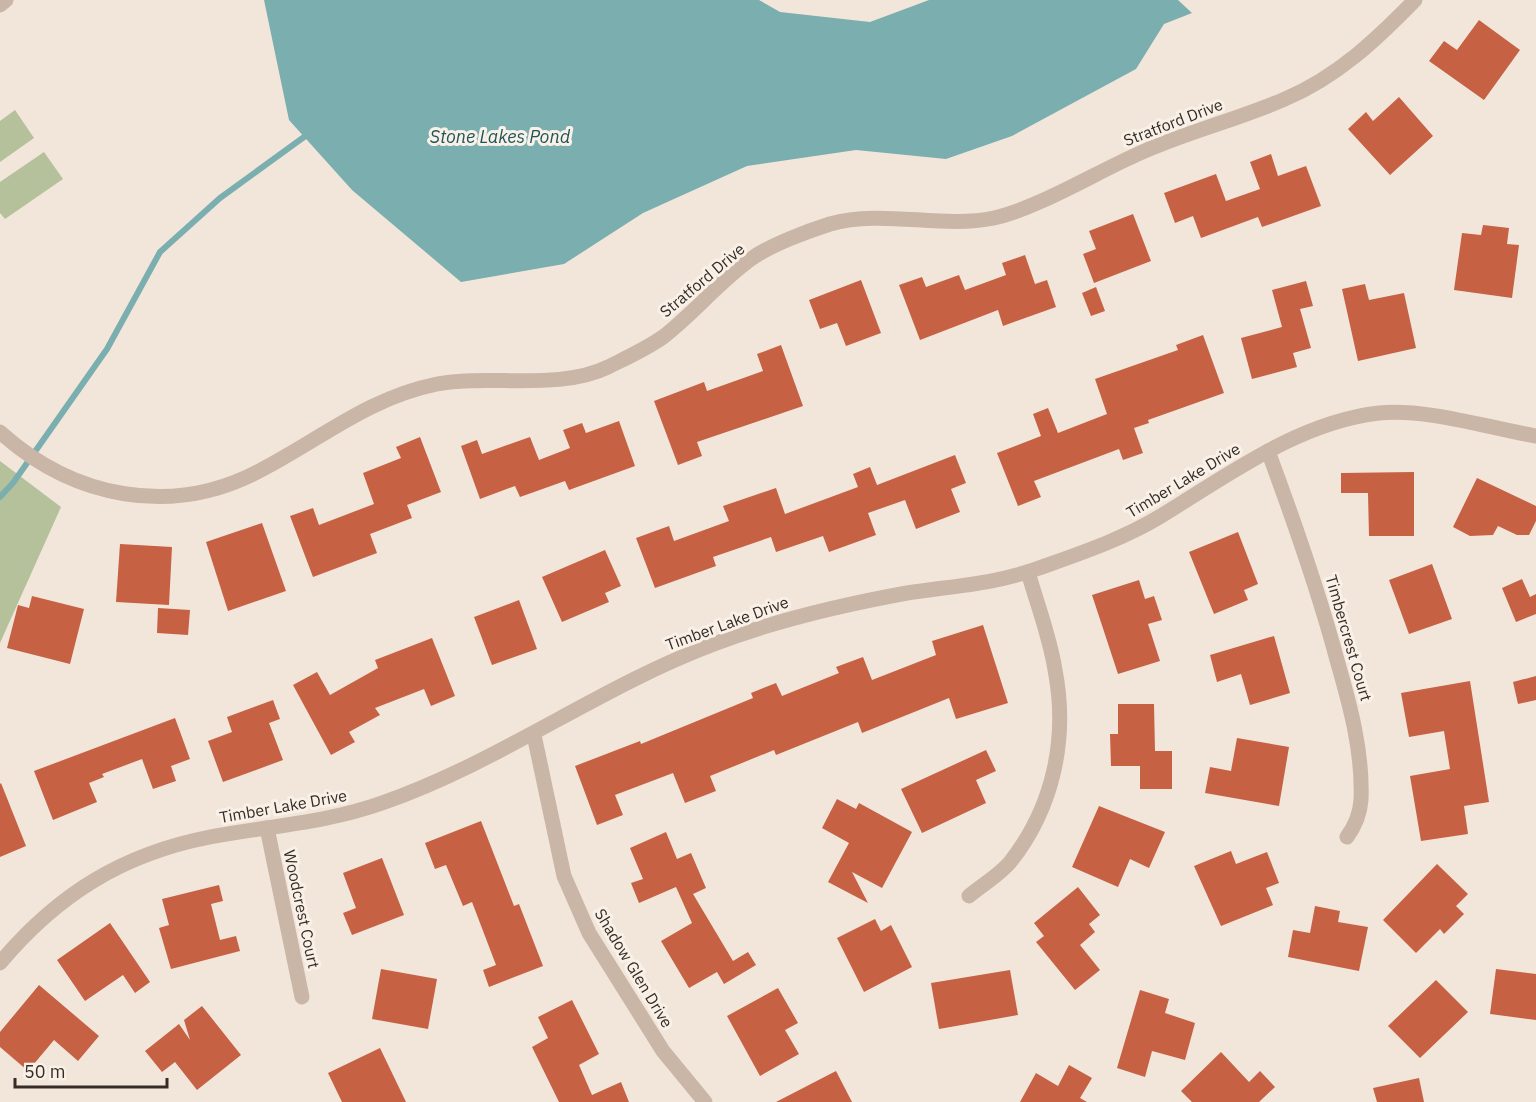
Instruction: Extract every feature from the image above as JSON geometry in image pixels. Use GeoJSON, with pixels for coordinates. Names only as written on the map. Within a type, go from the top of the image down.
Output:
{"type":"FeatureCollection","features":[{"type":"Feature","properties":{"kind":"street"},"geometry":{"type":"LineString","coordinates":[[0,5],[6,0]]}},
{"type":"Feature","properties":{"kind":"street","name":"Stratford Drive"},"geometry":{"type":"LineString","coordinates":[[0,432],[20,450],[91,488],[124,494],[170,496],[219,489],[261,471],[355,413],[391,398],[435,384],[476,379],[564,379],[602,370],[660,339],[752,258],[833,224],[876,219],[974,222],[999,217],[1029,206],[1168,140],[1286,99],[1323,80],[1369,48],[1415,0]]}},
{"type":"Feature","properties":{"kind":"street","name":"Timber Lake Drive"},"geometry":{"type":"LineString","coordinates":[[0,963],[22,937],[57,904],[95,878],[129,861],[207,837],[354,813],[404,796],[462,771],[534,735],[651,671],[711,645],[790,617],[907,594],[988,582],[1028,572],[1119,539],[1268,451],[1343,421],[1381,412],[1442,417],[1536,436]]}},
{"type":"Feature","properties":{"kind":"street","name":"Timbercrest Court"},"geometry":{"type":"LineString","coordinates":[[1268,451],[1316,582],[1353,717],[1360,767],[1361,801],[1356,825],[1347,837]]}},
{"type":"Feature","properties":{"kind":"street"},"geometry":{"type":"LineString","coordinates":[[969,896],[1010,862],[1039,817],[1058,760],[1060,700],[1055,667],[1028,572]]}},
{"type":"Feature","properties":{"kind":"street","name":"Shadow Glen Drive"},"geometry":{"type":"LineString","coordinates":[[534,735],[564,876],[589,933],[663,1051],[705,1102]]}},
{"type":"Feature","properties":{"kind":"street","name":"Woodcrest Court"},"geometry":{"type":"LineString","coordinates":[[267,828],[302,997]]}},
{"type":"Feature","properties":{"kind":"green space"},"geometry":{"type":"Polygon","coordinates":[[[15,110],[34,138],[0,162],[0,121],[15,110]]]}},
{"type":"Feature","properties":{"kind":"green space"},"geometry":{"type":"Polygon","coordinates":[[[44,152],[63,179],[5,219],[0,213],[0,182],[44,152]]]}},
{"type":"Feature","properties":{"kind":"green space"},"geometry":{"type":"Polygon","coordinates":[[[0,461],[61,507],[0,643],[0,461]]]}},
{"type":"Feature","properties":{"kind":"water","name":"Stone Lakes Pond"},"geometry":{"type":"Polygon","coordinates":[[[264,0],[759,0],[780,12],[870,22],[929,0],[1178,0],[1192,13],[1164,24],[1136,69],[1012,136],[946,159],[856,150],[747,166],[643,213],[564,264],[461,282],[352,190],[289,120],[264,0]]]}},
{"type":"Feature","properties":{"kind":"building"},"geometry":{"type":"Polygon","coordinates":[[[1479,20],[1520,50],[1484,100],[1429,61],[1444,41],[1457,50],[1479,20]]]}},
{"type":"Feature","properties":{"kind":"building"},"geometry":{"type":"Polygon","coordinates":[[[1399,97],[1433,136],[1390,175],[1348,129],[1366,112],[1373,121],[1399,97]]]}},
{"type":"Feature","properties":{"kind":"building"},"geometry":{"type":"Polygon","coordinates":[[[1271,154],[1278,176],[1306,166],[1321,206],[1262,227],[1258,217],[1201,238],[1193,216],[1175,223],[1164,193],[1216,174],[1226,201],[1260,189],[1250,162],[1271,154]]]}},
{"type":"Feature","properties":{"kind":"building"},"geometry":{"type":"Polygon","coordinates":[[[1133,214],[1151,261],[1094,283],[1083,254],[1096,249],[1089,231],[1133,214]]]}},
{"type":"Feature","properties":{"kind":"building"},"geometry":{"type":"Polygon","coordinates":[[[1483,225],[1509,228],[1507,244],[1519,245],[1512,298],[1454,290],[1462,233],[1481,235],[1483,225]]]}},
{"type":"Feature","properties":{"kind":"building"},"geometry":{"type":"Polygon","coordinates":[[[1025,255],[1035,284],[1047,280],[1056,307],[1003,326],[998,310],[920,340],[899,285],[922,277],[926,287],[959,275],[965,290],[1006,275],[1002,263],[1025,255]]]}},
{"type":"Feature","properties":{"kind":"building"},"geometry":{"type":"Polygon","coordinates":[[[861,280],[881,333],[846,346],[837,323],[820,329],[809,300],[861,280]]]}},
{"type":"Feature","properties":{"kind":"building"},"geometry":{"type":"Polygon","coordinates":[[[1306,281],[1313,306],[1300,309],[1311,348],[1293,353],[1297,367],[1252,379],[1241,338],[1282,327],[1272,290],[1306,281]]]}},
{"type":"Feature","properties":{"kind":"building"},"geometry":{"type":"Polygon","coordinates":[[[1365,284],[1369,300],[1404,293],[1416,348],[1358,361],[1342,289],[1365,284]]]}},
{"type":"Feature","properties":{"kind":"building"},"geometry":{"type":"Polygon","coordinates":[[[1096,287],[1105,311],[1091,316],[1082,293],[1096,287]]]}},
{"type":"Feature","properties":{"kind":"building"},"geometry":{"type":"Polygon","coordinates":[[[1203,335],[1224,393],[1148,420],[1149,423],[1134,428],[1143,453],[1123,460],[1119,449],[1034,481],[1041,497],[1018,506],[997,453],[1041,436],[1033,414],[1048,408],[1058,433],[1107,414],[1095,379],[1178,350],[1176,345],[1203,335]]]}},
{"type":"Feature","properties":{"kind":"building"},"geometry":{"type":"Polygon","coordinates":[[[781,345],[803,406],[697,442],[702,456],[678,465],[654,401],[704,382],[707,391],[763,371],[757,354],[781,345]]]}},
{"type":"Feature","properties":{"kind":"building"},"geometry":{"type":"Polygon","coordinates":[[[619,421],[635,466],[569,490],[565,481],[520,497],[515,486],[480,499],[461,446],[477,440],[482,454],[530,437],[539,460],[570,448],[563,430],[582,423],[586,433],[619,421]]]}},
{"type":"Feature","properties":{"kind":"building"},"geometry":{"type":"Polygon","coordinates":[[[420,437],[441,492],[407,505],[412,518],[370,534],[377,553],[313,577],[290,516],[313,508],[319,525],[374,504],[363,473],[401,458],[396,447],[420,437]]]}},
{"type":"Feature","properties":{"kind":"building"},"geometry":{"type":"Polygon","coordinates":[[[955,455],[966,483],[951,489],[960,512],[916,529],[905,500],[868,513],[876,535],[829,552],[823,536],[776,552],[771,537],[713,557],[716,566],[655,588],[636,538],[669,526],[674,541],[729,521],[723,506],[776,488],[785,514],[858,487],[853,474],[870,467],[877,485],[955,455]]]}},
{"type":"Feature","properties":{"kind":"building"},"geometry":{"type":"Polygon","coordinates":[[[1414,472],[1414,536],[1369,536],[1368,493],[1341,493],[1341,473],[1414,472]]]}},
{"type":"Feature","properties":{"kind":"building"},"geometry":{"type":"Polygon","coordinates":[[[1477,478],[1536,506],[1536,521],[1529,535],[1517,535],[1498,526],[1493,535],[1470,536],[1453,527],[1477,478]]]}},
{"type":"Feature","properties":{"kind":"building"},"geometry":{"type":"Polygon","coordinates":[[[262,523],[286,591],[228,611],[206,542],[262,523]]]}},
{"type":"Feature","properties":{"kind":"building"},"geometry":{"type":"Polygon","coordinates":[[[1238,532],[1258,584],[1244,590],[1248,600],[1214,614],[1189,552],[1238,532]]]}},
{"type":"Feature","properties":{"kind":"building"},"geometry":{"type":"Polygon","coordinates":[[[120,544],[172,547],[169,605],[116,602],[120,544]]]}},
{"type":"Feature","properties":{"kind":"building"},"geometry":{"type":"Polygon","coordinates":[[[605,550],[621,586],[605,593],[609,602],[562,622],[542,577],[605,550]]]}},
{"type":"Feature","properties":{"kind":"building"},"geometry":{"type":"Polygon","coordinates":[[[1432,564],[1452,619],[1409,634],[1389,580],[1432,564]]]}},
{"type":"Feature","properties":{"kind":"building"},"geometry":{"type":"Polygon","coordinates":[[[1522,579],[1530,597],[1536,594],[1536,614],[1516,622],[1502,588],[1522,579]]]}},
{"type":"Feature","properties":{"kind":"building"},"geometry":{"type":"Polygon","coordinates":[[[1139,580],[1145,599],[1154,596],[1162,620],[1148,624],[1160,661],[1118,674],[1092,595],[1139,580]]]}},
{"type":"Feature","properties":{"kind":"building"},"geometry":{"type":"Polygon","coordinates":[[[32,596],[84,609],[70,664],[7,648],[18,605],[29,608],[32,596]]]}},
{"type":"Feature","properties":{"kind":"building"},"geometry":{"type":"Polygon","coordinates":[[[519,600],[537,649],[492,665],[474,617],[519,600]]]}},
{"type":"Feature","properties":{"kind":"building"},"geometry":{"type":"Polygon","coordinates":[[[158,608],[190,610],[188,635],[157,633],[158,608]]]}},
{"type":"Feature","properties":{"kind":"building"},"geometry":{"type":"Polygon","coordinates":[[[983,625],[1008,703],[956,719],[949,698],[862,733],[858,722],[776,755],[774,750],[710,776],[716,791],[685,803],[673,773],[615,795],[623,815],[597,825],[575,766],[640,741],[641,744],[753,698],[751,693],[776,683],[782,696],[839,673],[836,667],[863,657],[872,680],[936,655],[932,641],[983,625]]]}},
{"type":"Feature","properties":{"kind":"building"},"geometry":{"type":"Polygon","coordinates":[[[1274,636],[1290,693],[1250,705],[1241,674],[1217,682],[1210,655],[1274,636]]]}},
{"type":"Feature","properties":{"kind":"building"},"geometry":{"type":"Polygon","coordinates":[[[432,638],[455,696],[431,706],[424,689],[375,708],[380,715],[349,732],[355,742],[331,755],[293,685],[317,672],[330,695],[378,668],[375,660],[432,638]]]}},
{"type":"Feature","properties":{"kind":"building"},"geometry":{"type":"Polygon","coordinates":[[[1536,676],[1536,700],[1518,704],[1513,682],[1536,676]]]}},
{"type":"Feature","properties":{"kind":"building"},"geometry":{"type":"Polygon","coordinates":[[[1470,681],[1489,802],[1464,806],[1468,834],[1421,841],[1410,776],[1450,769],[1444,731],[1409,737],[1401,693],[1470,681]]]}},
{"type":"Feature","properties":{"kind":"building"},"geometry":{"type":"Polygon","coordinates":[[[273,700],[280,719],[269,723],[283,760],[223,782],[208,741],[232,732],[227,717],[273,700]]]}},
{"type":"Feature","properties":{"kind":"building"},"geometry":{"type":"Polygon","coordinates":[[[1118,704],[1154,704],[1155,751],[1172,751],[1172,789],[1140,789],[1140,766],[1111,766],[1110,734],[1118,734],[1118,704]]]}},
{"type":"Feature","properties":{"kind":"building"},"geometry":{"type":"Polygon","coordinates":[[[175,718],[190,759],[171,766],[176,781],[153,789],[142,759],[102,774],[104,777],[89,783],[97,802],[53,820],[34,771],[175,718]]]}},
{"type":"Feature","properties":{"kind":"building"},"geometry":{"type":"Polygon","coordinates":[[[1237,738],[1289,747],[1279,806],[1205,793],[1210,767],[1231,771],[1237,738]]]}},
{"type":"Feature","properties":{"kind":"building"},"geometry":{"type":"Polygon","coordinates":[[[986,750],[996,771],[976,780],[986,803],[922,833],[901,789],[986,750]]]}},
{"type":"Feature","properties":{"kind":"building"},"geometry":{"type":"Polygon","coordinates":[[[0,784],[26,846],[0,857],[0,784]]]}},
{"type":"Feature","properties":{"kind":"building"},"geometry":{"type":"Polygon","coordinates":[[[837,799],[856,809],[859,803],[912,832],[882,888],[852,872],[868,903],[828,882],[849,843],[822,828],[837,799]]]}},
{"type":"Feature","properties":{"kind":"building"},"geometry":{"type":"Polygon","coordinates":[[[1099,806],[1165,832],[1149,868],[1130,859],[1118,887],[1072,867],[1099,806]]]}},
{"type":"Feature","properties":{"kind":"building"},"geometry":{"type":"Polygon","coordinates":[[[481,821],[514,906],[519,904],[543,966],[489,987],[483,970],[496,965],[472,902],[463,906],[446,865],[435,869],[425,843],[481,821]]]}},
{"type":"Feature","properties":{"kind":"building"},"geometry":{"type":"Polygon","coordinates":[[[666,832],[677,859],[691,853],[706,888],[693,894],[733,961],[748,952],[756,965],[724,984],[717,972],[689,988],[661,941],[692,923],[676,887],[639,903],[631,883],[643,879],[630,848],[666,832]]]}},
{"type":"Feature","properties":{"kind":"building"},"geometry":{"type":"Polygon","coordinates":[[[1231,851],[1236,864],[1267,852],[1279,883],[1266,888],[1273,905],[1221,926],[1194,866],[1231,851]]]}},
{"type":"Feature","properties":{"kind":"building"},"geometry":{"type":"Polygon","coordinates":[[[382,858],[404,915],[352,935],[343,913],[356,908],[343,873],[382,858]]]}},
{"type":"Feature","properties":{"kind":"building"},"geometry":{"type":"Polygon","coordinates":[[[1437,864],[1468,894],[1456,906],[1464,914],[1444,934],[1440,929],[1416,953],[1383,920],[1437,864]]]}},
{"type":"Feature","properties":{"kind":"building"},"geometry":{"type":"Polygon","coordinates":[[[219,885],[223,901],[211,904],[220,940],[236,936],[240,951],[171,969],[159,928],[169,925],[162,899],[219,885]]]}},
{"type":"Feature","properties":{"kind":"building"},"geometry":{"type":"Polygon","coordinates":[[[1078,887],[1100,915],[1089,924],[1095,932],[1080,945],[1100,970],[1075,990],[1036,942],[1044,936],[1034,923],[1078,887]]]}},
{"type":"Feature","properties":{"kind":"building"},"geometry":{"type":"Polygon","coordinates":[[[1315,906],[1340,911],[1338,922],[1368,927],[1359,971],[1288,957],[1293,930],[1310,933],[1315,906]]]}},
{"type":"Feature","properties":{"kind":"building"},"geometry":{"type":"Polygon","coordinates":[[[875,919],[881,931],[891,925],[912,967],[864,992],[837,938],[875,919]]]}},
{"type":"Feature","properties":{"kind":"building"},"geometry":{"type":"Polygon","coordinates":[[[110,923],[150,982],[135,993],[123,975],[85,1001],[57,960],[110,923]]]}},
{"type":"Feature","properties":{"kind":"building"},"geometry":{"type":"Polygon","coordinates":[[[381,969],[437,979],[428,1029],[372,1019],[381,969]]]}},
{"type":"Feature","properties":{"kind":"building"},"geometry":{"type":"Polygon","coordinates":[[[1496,969],[1536,974],[1536,1020],[1490,1014],[1496,969]]]}},
{"type":"Feature","properties":{"kind":"building"},"geometry":{"type":"Polygon","coordinates":[[[1010,970],[1018,1015],[939,1029],[931,983],[1010,970]]]}},
{"type":"Feature","properties":{"kind":"building"},"geometry":{"type":"Polygon","coordinates":[[[1436,980],[1468,1012],[1420,1058],[1388,1026],[1436,980]]]}},
{"type":"Feature","properties":{"kind":"building"},"geometry":{"type":"Polygon","coordinates":[[[39,985],[99,1036],[78,1061],[54,1040],[28,1071],[0,1047],[0,1032],[39,985]]]}},
{"type":"Feature","properties":{"kind":"building"},"geometry":{"type":"Polygon","coordinates":[[[778,988],[798,1023],[785,1030],[799,1054],[760,1076],[727,1016],[778,988]]]}},
{"type":"Feature","properties":{"kind":"building"},"geometry":{"type":"Polygon","coordinates":[[[1140,990],[1169,999],[1165,1013],[1195,1023],[1185,1060],[1152,1051],[1145,1077],[1117,1068],[1140,990]]]}},
{"type":"Feature","properties":{"kind":"building"},"geometry":{"type":"Polygon","coordinates":[[[572,1000],[599,1054],[579,1065],[592,1095],[621,1082],[629,1102],[559,1102],[532,1047],[548,1038],[538,1017],[572,1000]]]}},
{"type":"Feature","properties":{"kind":"building"},"geometry":{"type":"Polygon","coordinates":[[[202,1006],[241,1055],[197,1090],[175,1062],[162,1072],[145,1051],[179,1024],[190,1040],[184,1020],[202,1006]]]}},
{"type":"Feature","properties":{"kind":"building"},"geometry":{"type":"Polygon","coordinates":[[[380,1048],[406,1102],[342,1102],[328,1073],[380,1048]]]}},
{"type":"Feature","properties":{"kind":"building"},"geometry":{"type":"Polygon","coordinates":[[[1221,1052],[1249,1082],[1260,1071],[1275,1087],[1259,1102],[1192,1102],[1181,1091],[1221,1052]]]}},
{"type":"Feature","properties":{"kind":"building"},"geometry":{"type":"Polygon","coordinates":[[[1069,1065],[1092,1078],[1080,1098],[1087,1102],[1020,1102],[1036,1073],[1058,1086],[1069,1065]]]}},
{"type":"Feature","properties":{"kind":"building"},"geometry":{"type":"Polygon","coordinates":[[[836,1071],[852,1102],[776,1102],[836,1071]]]}},
{"type":"Feature","properties":{"kind":"building"},"geometry":{"type":"Polygon","coordinates":[[[1419,1078],[1424,1102],[1377,1102],[1373,1088],[1419,1078]]]}},
{"type":"Feature","properties":{"kind":"waterway"},"geometry":{"type":"LineString","coordinates":[[0,497],[13,483],[107,349],[160,252],[220,198],[304,137]]}}]}
